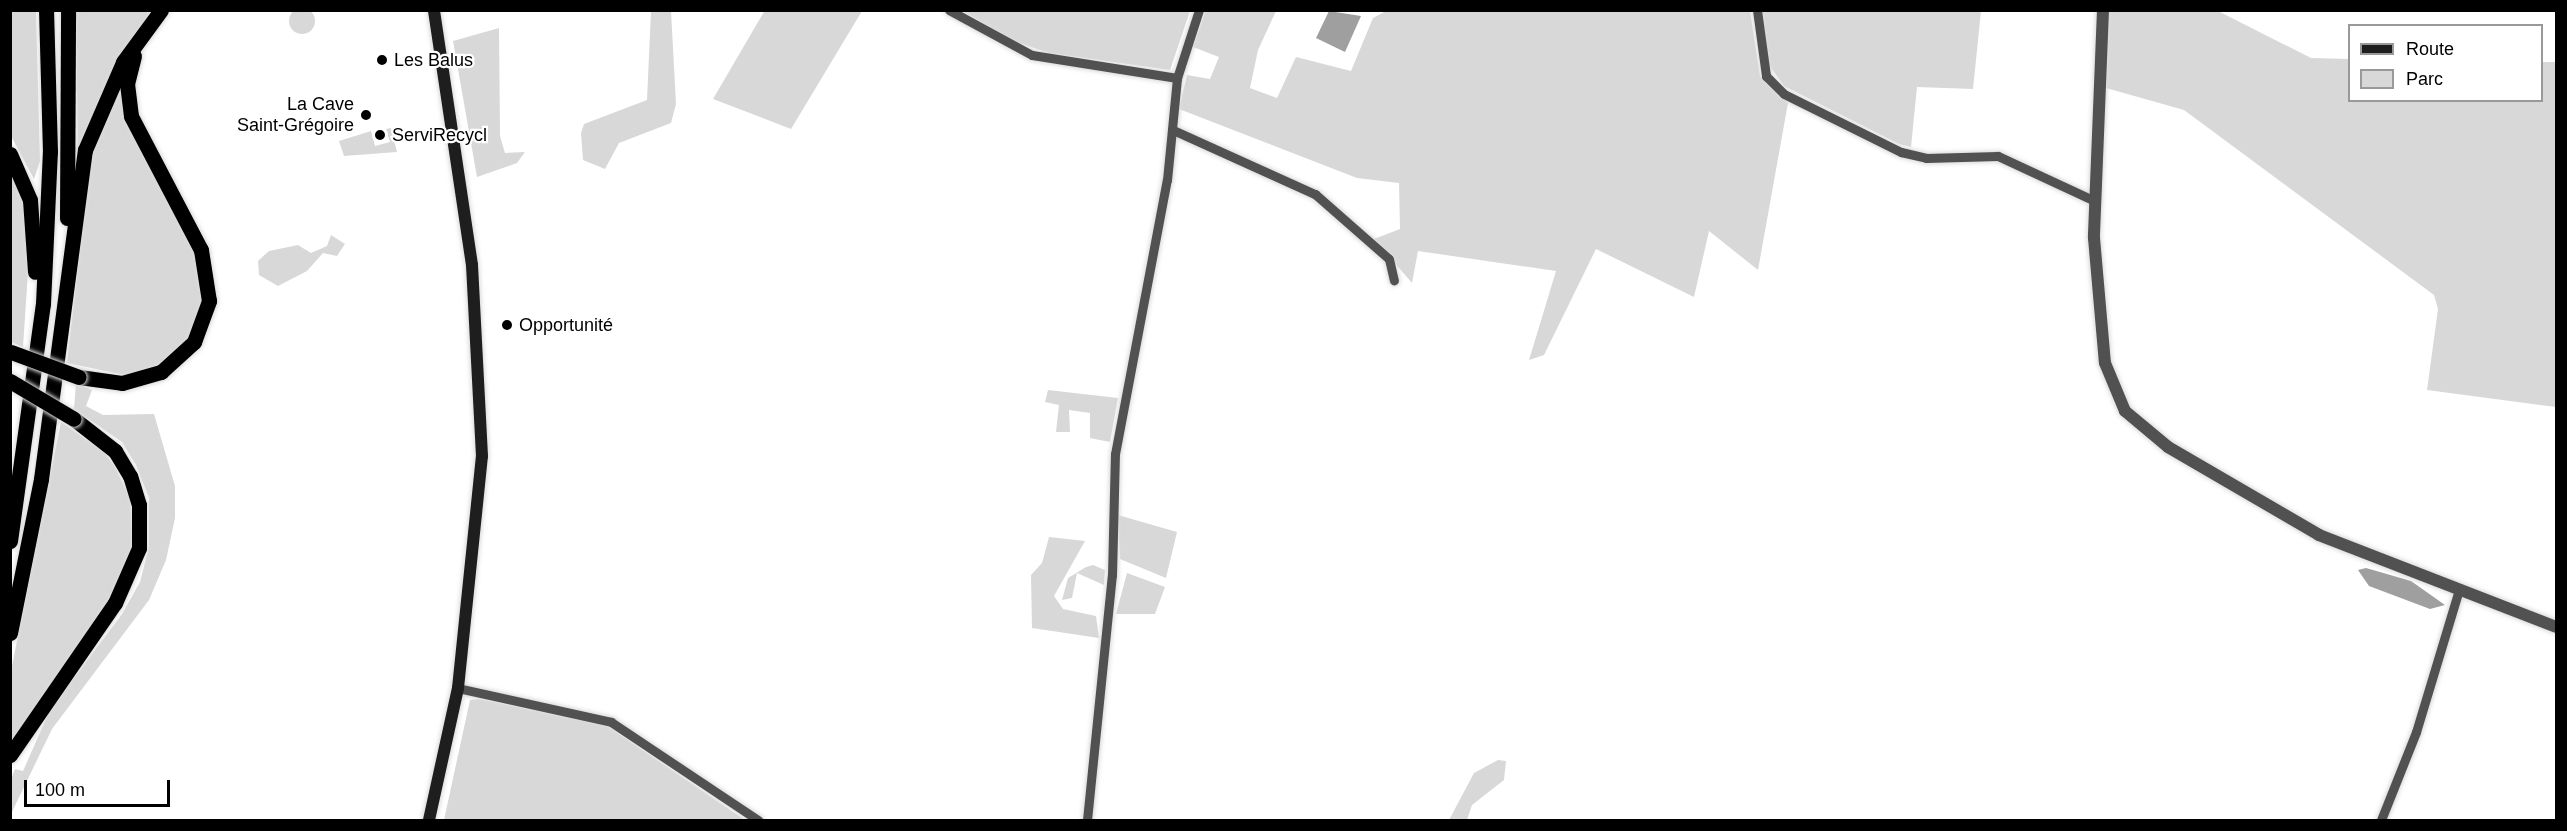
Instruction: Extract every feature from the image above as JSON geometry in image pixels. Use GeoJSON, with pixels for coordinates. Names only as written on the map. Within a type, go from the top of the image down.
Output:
{"type":"FeatureCollection","features":[{"type":"Feature","properties":{"kind":"highway"},"geometry":{"type":"LineString","coordinates":[[10,542],[43,304],[50,142],[46,10]]}},
{"type":"Feature","properties":{"kind":"highway"},"geometry":{"type":"LineString","coordinates":[[57,355],[69,174],[68,10]]}},
{"type":"Feature","properties":{"kind":"highway"},"geometry":{"type":"LineString","coordinates":[[10,633],[33,527],[91,127],[133,45],[158,15]]}},
{"type":"Feature","properties":{"kind":"highway"},"geometry":{"type":"LineString","coordinates":[[11,352],[79,377],[122,383],[161,372],[194,342],[207,312],[208,279],[201,250],[129,106],[128,75],[158,15]]}},
{"type":"Feature","properties":{"kind":"highway"},"geometry":{"type":"LineString","coordinates":[[10,154],[30,200],[36,262],[10,519]]}},
{"type":"Feature","properties":{"kind":"highway"},"geometry":{"type":"LineString","coordinates":[[10,381],[74,419],[115,451],[130,476],[139,505],[139,548],[115,603],[10,755]]}},
{"type":"Feature","properties":{"kind":"main road"},"geometry":{"type":"LineString","coordinates":[[429,820],[458,688],[480,488],[480,353],[463,182],[434,10]]}},
{"type":"Feature","properties":{"kind":"street"},"geometry":{"type":"LineString","coordinates":[[949,10],[1032,55],[1177,78]]}},
{"type":"Feature","properties":{"kind":"street"},"geometry":{"type":"LineString","coordinates":[[1087,820],[1112,575],[1110,486],[1173,130],[1177,78],[1198,10]]}},
{"type":"Feature","properties":{"kind":"street"},"geometry":{"type":"LineString","coordinates":[[1757,10],[1766,76],[1784,94],[1901,152],[1926,158],[1998,156],[2093,200]]}},
{"type":"Feature","properties":{"kind":"street"},"geometry":{"type":"LineString","coordinates":[[2103,10],[2093,200],[2104,357],[2111,385],[2131,417],[2168,447],[2291,521],[2556,627]]}},
{"type":"Feature","properties":{"kind":"street"},"geometry":{"type":"LineString","coordinates":[[1173,130],[1307,189],[1389,259],[1394,280]]}},
{"type":"Feature","properties":{"kind":"street"},"geometry":{"type":"LineString","coordinates":[[2381,820],[2416,732],[2459,590]]}},
{"type":"Feature","properties":{"kind":"street"},"geometry":{"type":"LineString","coordinates":[[458,688],[611,722],[758,820]]}},
{"type":"Feature","properties":{"kind":"green space"},"geometry":{"type":"Polygon","coordinates":[[[302,8],[311,12],[315,21],[311,30],[302,34],[293,30],[289,21],[293,12],[302,8]]]}},
{"type":"Feature","properties":{"kind":"green space"},"geometry":{"type":"Polygon","coordinates":[[[765,10],[862,11],[791,129],[713,99],[765,10]]]}},
{"type":"Feature","properties":{"kind":"green space"},"geometry":{"type":"Polygon","coordinates":[[[1206,10],[1276,11],[1258,50],[1250,88],[1277,98],[1296,57],[1351,71],[1373,18],[1386,11],[1750,11],[1760,76],[1788,103],[1758,270],[1709,231],[1694,297],[1596,249],[1544,355],[1529,360],[1556,271],[1418,251],[1412,283],[1374,239],[1400,229],[1399,183],[1357,178],[1179,109],[1187,75],[1210,79],[1219,57],[1193,47],[1206,10]]]}},
{"type":"Feature","properties":{"kind":"green space"},"geometry":{"type":"Polygon","coordinates":[[[10,11],[36,11],[40,161],[34,179],[11,136],[10,11]]]}},
{"type":"Feature","properties":{"kind":"green space"},"geometry":{"type":"Polygon","coordinates":[[[76,11],[150,11],[100,97],[78,157],[76,11]]]}},
{"type":"Feature","properties":{"kind":"green space"},"geometry":{"type":"Polygon","coordinates":[[[651,11],[671,11],[676,104],[671,123],[619,143],[605,169],[583,160],[581,133],[584,124],[647,100],[651,11]]]}},
{"type":"Feature","properties":{"kind":"green space"},"geometry":{"type":"Polygon","coordinates":[[[963,11],[1190,11],[1170,70],[1049,53],[1014,41],[963,11]]]}},
{"type":"Feature","properties":{"kind":"green space"},"geometry":{"type":"Polygon","coordinates":[[[1761,11],[1981,11],[1973,89],[1917,87],[1911,147],[1899,144],[1784,86],[1769,65],[1761,11]]]}},
{"type":"Feature","properties":{"kind":"green space"},"geometry":{"type":"Polygon","coordinates":[[[2109,11],[2218,11],[2311,58],[2348,59],[2348,102],[2543,102],[2543,62],[2556,62],[2556,407],[2427,390],[2438,309],[2434,295],[2184,110],[2106,88],[2109,11]]]}},
{"type":"Feature","properties":{"kind":"green space"},"geometry":{"type":"Polygon","coordinates":[[[499,28],[500,136],[505,153],[525,152],[517,163],[477,177],[453,41],[499,28]]]}},
{"type":"Feature","properties":{"kind":"green space"},"geometry":{"type":"Polygon","coordinates":[[[120,81],[193,246],[202,283],[201,310],[186,343],[160,364],[130,376],[67,363],[92,146],[120,81]]]}},
{"type":"Feature","properties":{"kind":"green space"},"geometry":{"type":"Polygon","coordinates":[[[391,128],[397,152],[344,156],[339,141],[371,131],[375,146],[390,142],[386,129],[391,128]]]}},
{"type":"Feature","properties":{"kind":"green space"},"geometry":{"type":"Polygon","coordinates":[[[11,165],[23,198],[29,257],[23,347],[11,342],[11,165]]]}},
{"type":"Feature","properties":{"kind":"green space"},"geometry":{"type":"Polygon","coordinates":[[[331,235],[345,244],[337,256],[323,253],[307,271],[278,286],[259,275],[258,261],[269,251],[298,245],[311,253],[327,246],[331,235]]]}},
{"type":"Feature","properties":{"kind":"green space"},"geometry":{"type":"Polygon","coordinates":[[[76,383],[92,390],[86,406],[103,415],[154,414],[175,486],[175,518],[166,560],[149,600],[52,729],[11,814],[11,779],[15,769],[23,771],[50,710],[122,614],[140,582],[149,547],[149,498],[136,465],[122,442],[74,409],[76,383]]]}},
{"type":"Feature","properties":{"kind":"green space"},"geometry":{"type":"Polygon","coordinates":[[[1048,390],[1118,398],[1110,442],[1090,438],[1090,413],[1069,410],[1070,432],[1056,432],[1059,405],[1045,402],[1048,390]]]}},
{"type":"Feature","properties":{"kind":"green space"},"geometry":{"type":"Polygon","coordinates":[[[61,422],[104,452],[115,467],[130,498],[132,548],[121,582],[11,742],[11,671],[61,422]]]}},
{"type":"Feature","properties":{"kind":"green space"},"geometry":{"type":"Polygon","coordinates":[[[1118,515],[1177,532],[1166,578],[1120,559],[1118,515]]]}},
{"type":"Feature","properties":{"kind":"green space"},"geometry":{"type":"Polygon","coordinates":[[[1049,537],[1085,541],[1054,596],[1063,609],[1096,616],[1099,638],[1032,628],[1031,575],[1042,563],[1049,537]]]}},
{"type":"Feature","properties":{"kind":"green space"},"geometry":{"type":"Polygon","coordinates":[[[1093,565],[1105,570],[1104,585],[1077,573],[1072,598],[1062,600],[1068,578],[1086,567],[1093,565]]]}},
{"type":"Feature","properties":{"kind":"green space"},"geometry":{"type":"Polygon","coordinates":[[[1127,573],[1165,587],[1155,614],[1116,614],[1127,573]]]}},
{"type":"Feature","properties":{"kind":"green space"},"geometry":{"type":"Polygon","coordinates":[[[479,699],[607,726],[745,820],[444,820],[470,700],[479,699]]]}},
{"type":"Feature","properties":{"kind":"green space"},"geometry":{"type":"Polygon","coordinates":[[[1498,760],[1506,761],[1504,780],[1472,805],[1467,820],[1449,820],[1474,773],[1498,760]]]}},
{"type":"Feature","properties":{"kind":"shaded area"},"geometry":{"type":"Polygon","coordinates":[[[1329,11],[1361,16],[1345,52],[1316,38],[1329,11]]]}},
{"type":"Feature","properties":{"kind":"shaded area"},"geometry":{"type":"Polygon","coordinates":[[[2366,568],[2411,581],[2445,605],[2430,609],[2369,586],[2358,570],[2366,568]]]}},
{"type":"Feature","properties":{"kind":"place","name":"Les Balus"},"geometry":{"type":"Point","coordinates":[382,60]}},
{"type":"Feature","properties":{"kind":"place","name":"La Cave Saint-Grégoire"},"geometry":{"type":"Point","coordinates":[366,115]}},
{"type":"Feature","properties":{"kind":"place","name":"ServiRecycl"},"geometry":{"type":"Point","coordinates":[380,135]}},
{"type":"Feature","properties":{"kind":"place","name":"Opportunité"},"geometry":{"type":"Point","coordinates":[507,325]}}]}
